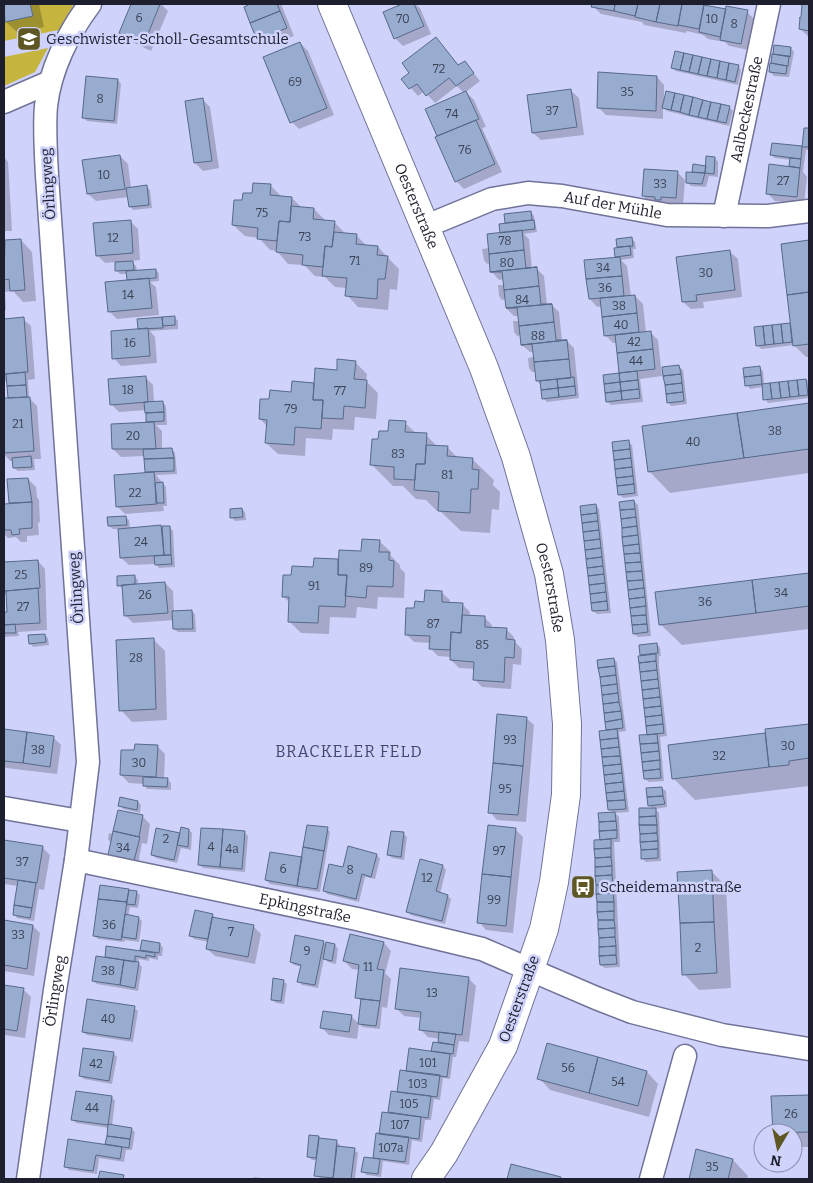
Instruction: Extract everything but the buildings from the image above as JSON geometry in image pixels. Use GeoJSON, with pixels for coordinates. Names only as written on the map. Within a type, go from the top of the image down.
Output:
{"type":"FeatureCollection","features":[{"type":"Feature","properties":{"kind":"street","name":"Örlingweg"},"geometry":{"type":"LineString","coordinates":[[28,1179],[76,860],[88,762],[47,176],[46,106],[50,82],[58,59],[69,37],[90,4]]}},
{"type":"Feature","properties":{"kind":"street","name":"Oesterstraße"},"geometry":{"type":"LineString","coordinates":[[332,4],[484,368],[516,457],[549,574],[560,640],[567,724],[566,795],[554,882],[544,929],[503,1046],[444,1153],[426,1179]]}},
{"type":"Feature","properties":{"kind":"street","name":"Aalbeckestraße"},"geometry":{"type":"LineString","coordinates":[[724,216],[769,4]]}},
{"type":"Feature","properties":{"kind":"street"},"geometry":{"type":"LineString","coordinates":[[4,102],[50,82]]}},
{"type":"Feature","properties":{"kind":"street","name":"Auf der Mühle"},"geometry":{"type":"LineString","coordinates":[[424,227],[492,200],[528,193],[562,196],[667,215],[768,216],[809,211]]}},
{"type":"Feature","properties":{"kind":"street"},"geometry":{"type":"LineString","coordinates":[[4,808],[80,821]]}},
{"type":"Feature","properties":{"kind":"street","name":"Epkingstraße"},"geometry":{"type":"LineString","coordinates":[[76,860],[357,919],[482,949],[531,969]]}},
{"type":"Feature","properties":{"kind":"street"},"geometry":{"type":"LineString","coordinates":[[531,969],[596,998],[654,1018],[722,1035],[809,1049]]}},
{"type":"Feature","properties":{"kind":"street"},"geometry":{"type":"LineString","coordinates":[[651,1179],[684,1056]]}},
{"type":"Feature","properties":{"kind":"shaded area"},"geometry":{"type":"Polygon","coordinates":[[[30,4],[74,4],[59,30],[4,41],[4,15],[5,22],[33,16],[30,4]]]}},
{"type":"Feature","properties":{"kind":"shaded area"},"geometry":{"type":"Polygon","coordinates":[[[48,48],[35,72],[4,86],[4,57],[48,48]]]}},
{"type":"Feature","properties":{"kind":"place","name":"Geschwister-Scholl-Gesamtschule"},"geometry":{"type":"Point","coordinates":[29,39]}},
{"type":"Feature","properties":{"kind":"place","name":"Scheidemannstraße"},"geometry":{"type":"Point","coordinates":[583,887]}},
{"type":"Feature","properties":{"kind":"district","name":"BRACKELER FELD"},"geometry":{"type":"Point","coordinates":[349,751]}}]}
